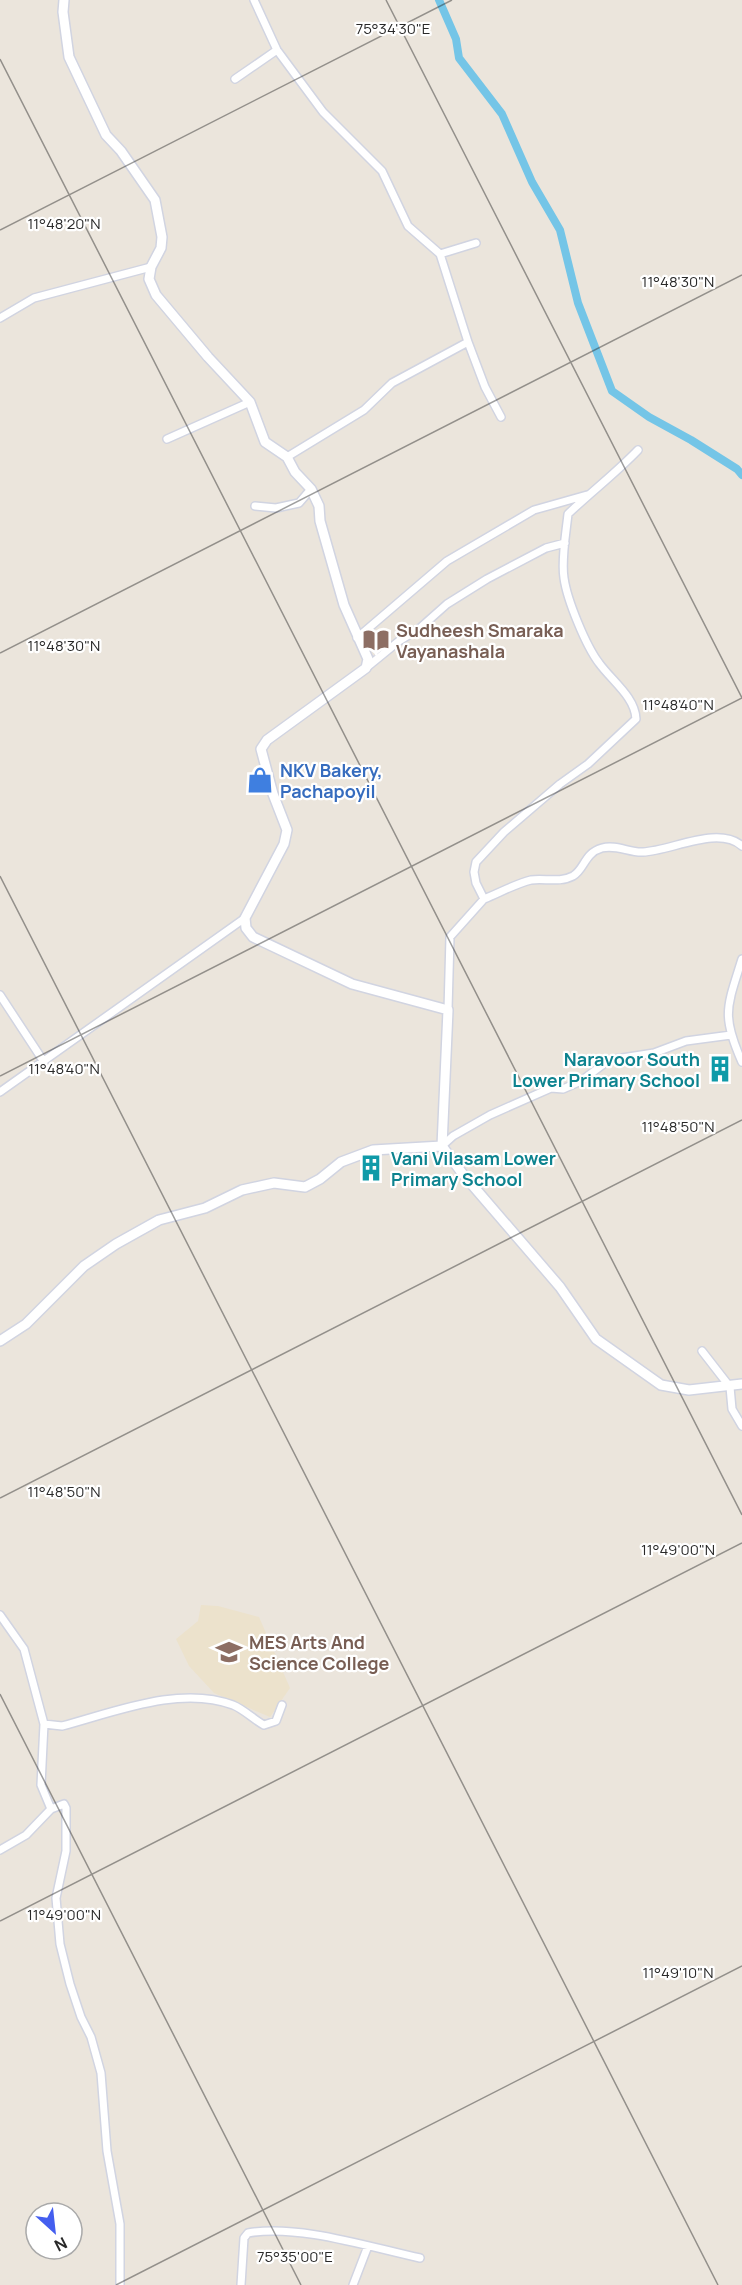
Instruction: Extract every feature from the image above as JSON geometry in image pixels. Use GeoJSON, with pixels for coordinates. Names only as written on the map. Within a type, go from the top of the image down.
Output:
{"type":"FeatureCollection","features":[{"type":"Feature","properties":{"kind":"street"},"geometry":{"type":"LineString","coordinates":[[64,0],[63,12],[69,57],[76,74],[106,135],[121,151],[155,200],[162,237],[161,248],[149,279],[156,295],[250,402],[265,442],[287,457],[295,472],[311,489],[319,506],[320,520],[344,606],[368,659],[366,668]]}},
{"type":"Feature","properties":{"kind":"street"},"geometry":{"type":"LineString","coordinates":[[254,0],[277,50],[323,112],[382,171],[408,226],[440,254],[468,342],[485,387],[501,417]]}},
{"type":"Feature","properties":{"kind":"street"},"geometry":{"type":"LineString","coordinates":[[235,79],[277,50]]}},
{"type":"Feature","properties":{"kind":"street"},"geometry":{"type":"LineString","coordinates":[[440,254],[476,243]]}},
{"type":"Feature","properties":{"kind":"street"},"geometry":{"type":"LineString","coordinates":[[0,318],[34,298],[152,267]]}},
{"type":"Feature","properties":{"kind":"street"},"geometry":{"type":"LineString","coordinates":[[287,457],[364,410],[392,383],[468,342]]}},
{"type":"Feature","properties":{"kind":"street"},"geometry":{"type":"LineString","coordinates":[[167,439],[250,402]]}},
{"type":"Feature","properties":{"kind":"street"},"geometry":{"type":"LineString","coordinates":[[484,900],[476,882],[474,872],[476,862],[504,832],[560,784],[588,764],[636,719],[635,708],[598,662],[573,608],[564,577],[568,514],[616,474],[638,450]]}},
{"type":"Feature","properties":{"kind":"street"},"geometry":{"type":"LineString","coordinates":[[255,506],[276,508],[299,503],[311,489]]}},
{"type":"Feature","properties":{"kind":"street"},"geometry":{"type":"LineString","coordinates":[[357,638],[447,561],[534,510],[588,495]]}},
{"type":"Feature","properties":{"kind":"street"},"geometry":{"type":"LineString","coordinates":[[0,1092],[245,918],[284,844],[287,830],[273,794],[261,749],[267,740],[366,668],[399,641],[420,628],[447,604],[487,579],[546,548],[565,543]]}},
{"type":"Feature","properties":{"kind":"street"},"geometry":{"type":"LineString","coordinates":[[742,846],[738,842],[721,838],[640,852],[604,847],[591,853],[572,876],[553,880],[532,880],[484,900],[450,937],[442,1146],[462,1173],[560,1287],[596,1339],[661,1385],[689,1390],[742,1384]]}},
{"type":"Feature","properties":{"kind":"street"},"geometry":{"type":"LineString","coordinates":[[245,918],[246,928],[253,937],[352,984],[448,1010]]}},
{"type":"Feature","properties":{"kind":"street"},"geometry":{"type":"LineString","coordinates":[[742,959],[729,1000],[727,1020],[742,1062]]}},
{"type":"Feature","properties":{"kind":"street"},"geometry":{"type":"LineString","coordinates":[[0,995],[44,1062]]}},
{"type":"Feature","properties":{"kind":"street"},"geometry":{"type":"LineString","coordinates":[[0,1341],[26,1324],[84,1266],[116,1244],[159,1220],[205,1208],[242,1190],[274,1183],[305,1187],[320,1179],[341,1162],[373,1150],[442,1146],[453,1136],[490,1115],[551,1088],[563,1089],[580,1081],[609,1060],[654,1053],[686,1041],[731,1035]]}},
{"type":"Feature","properties":{"kind":"street"},"geometry":{"type":"LineString","coordinates":[[702,1351],[730,1387],[732,1409],[742,1426]]}},
{"type":"Feature","properties":{"kind":"street"},"geometry":{"type":"LineString","coordinates":[[0,1615],[24,1649],[44,1725],[41,1785],[51,1809]]}},
{"type":"Feature","properties":{"kind":"street"},"geometry":{"type":"LineString","coordinates":[[44,1725],[62,1726],[170,1698],[200,1698],[233,1705],[264,1725],[276,1721],[282,1705]]}},
{"type":"Feature","properties":{"kind":"street"},"geometry":{"type":"LineString","coordinates":[[0,1850],[26,1835],[51,1809],[64,1804],[66,1808],[66,1851],[56,1898],[60,1944],[70,1984],[81,2017],[91,2037],[101,2073],[107,2151],[120,2224],[120,2285]]}},
{"type":"Feature","properties":{"kind":"street"},"geometry":{"type":"LineString","coordinates":[[241,2285],[244,2238],[248,2233],[265,2229],[289,2230],[420,2258]]}},
{"type":"Feature","properties":{"kind":"street"},"geometry":{"type":"LineString","coordinates":[[353,2285],[368,2246]]}},
{"type":"Feature","properties":{"kind":"shaded area","name":"MES Arts And Science College"},"geometry":{"type":"Polygon","coordinates":[[[201,1605],[218,1606],[259,1617],[290,1688],[270,1717],[214,1693],[189,1666],[176,1639],[198,1621],[201,1605]]]}},
{"type":"Feature","properties":{"kind":"waterway"},"geometry":{"type":"LineString","coordinates":[[439,0],[456,39],[459,58],[502,114],[532,182],[560,230],[578,303],[612,391],[649,417],[737,469],[742,475]]}},
{"type":"Feature","properties":{"kind":"place","name":"Sudheesh Smaraka Vayanashala"},"geometry":{"type":"Point","coordinates":[376,640]}},
{"type":"Feature","properties":{"kind":"place","name":"NKV Bakery, Pachapoyil"},"geometry":{"type":"Point","coordinates":[260,780]}},
{"type":"Feature","properties":{"kind":"place","name":"Naravoor South Lower Primary School"},"geometry":{"type":"Point","coordinates":[720,1069]}},
{"type":"Feature","properties":{"kind":"place","name":"Vani Vilasam Lower Primary School"},"geometry":{"type":"Point","coordinates":[371,1168]}},
{"type":"Feature","properties":{"kind":"place","name":"MES Arts And Science College"},"geometry":{"type":"Point","coordinates":[229,1652]}}]}
